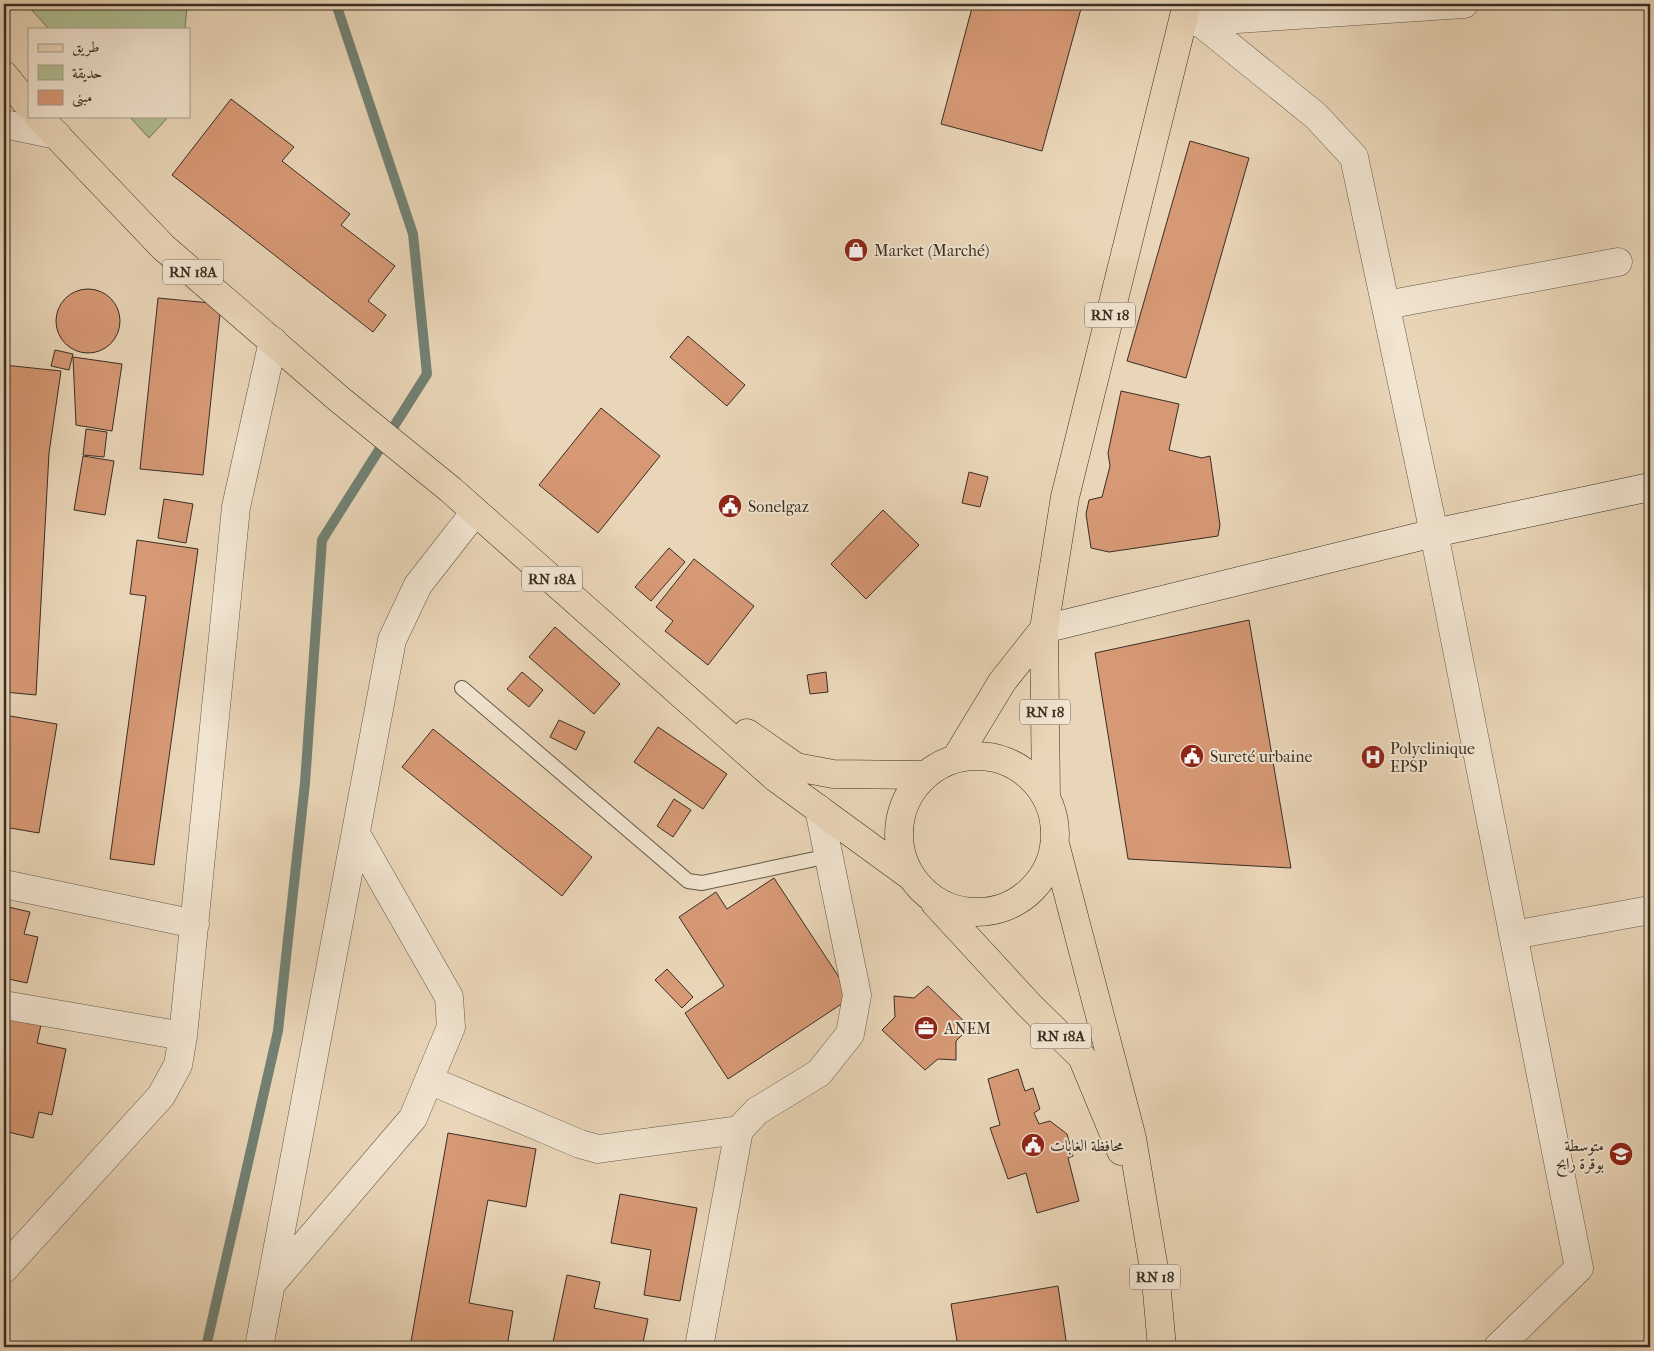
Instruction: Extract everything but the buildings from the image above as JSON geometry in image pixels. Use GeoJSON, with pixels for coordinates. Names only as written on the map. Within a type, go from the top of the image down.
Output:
{"type":"FeatureCollection","features":[{"type":"Feature","properties":{"kind":"main road","name":"RN 18"},"geometry":{"type":"LineString","coordinates":[[1046,796],[1044,629],[1065,497],[1190,16]]}},
{"type":"Feature","properties":{"kind":"main road"},"geometry":{"type":"LineString","coordinates":[[4,75],[16,94],[28,105]]}},
{"type":"Feature","properties":{"kind":"main road","name":"RN 18A"},"geometry":{"type":"LineString","coordinates":[[47,126],[163,247],[339,399],[451,490],[776,778],[909,875]]}},
{"type":"Feature","properties":{"kind":"main road","name":"RN 18"},"geometry":{"type":"LineString","coordinates":[[956,758],[1002,682],[1044,629]]}},
{"type":"Feature","properties":{"kind":"main road"},"geometry":{"type":"LineString","coordinates":[[653,668],[796,767],[833,774],[924,775]]}},
{"type":"Feature","properties":{"kind":"main road"},"geometry":{"type":"LineString","coordinates":[[982,755],[1008,761],[1030,775],[1046,796],[1054,819],[1055,844],[1044,873],[1035,887],[1018,902],[996,911],[972,913],[949,908],[928,896],[909,875],[900,850],[899,823],[908,797],[924,775],[939,765],[956,758],[982,755]]}},
{"type":"Feature","properties":{"kind":"main road","name":"RN 18"},"geometry":{"type":"LineString","coordinates":[[1055,844],[1132,1138],[1156,1280],[1162,1347]]}},
{"type":"Feature","properties":{"kind":"main road","name":"RN 18A"},"geometry":{"type":"LineString","coordinates":[[928,896],[1030,1006],[1082,1057],[1145,1207]]}},
{"type":"Feature","properties":{"kind":"street"},"geometry":{"type":"LineString","coordinates":[[1190,16],[1263,11],[1464,4]]}},
{"type":"Feature","properties":{"kind":"street"},"geometry":{"type":"LineString","coordinates":[[1190,16],[1316,116],[1354,157],[1434,532],[1579,1268],[1498,1347]]}},
{"type":"Feature","properties":{"kind":"street"},"geometry":{"type":"LineString","coordinates":[[4,124],[47,126]]}},
{"type":"Feature","properties":{"kind":"street"},"geometry":{"type":"LineString","coordinates":[[1386,305],[1618,262]]}},
{"type":"Feature","properties":{"kind":"street"},"geometry":{"type":"LineString","coordinates":[[4,1269],[161,1096],[178,1065],[184,1036],[196,924],[236,507],[273,341]]}},
{"type":"Feature","properties":{"kind":"street"},"geometry":{"type":"LineString","coordinates":[[1044,629],[1434,532],[1650,487]]}},
{"type":"Feature","properties":{"kind":"street"},"geometry":{"type":"LineString","coordinates":[[259,1347],[392,640],[418,585],[475,512]]}},
{"type":"Feature","properties":{"kind":"street"},"geometry":{"type":"LineString","coordinates":[[699,1347],[739,1130],[757,1111],[819,1073],[850,1034],[857,994],[819,809]]}},
{"type":"Feature","properties":{"kind":"street"},"geometry":{"type":"LineString","coordinates":[[271,1284],[413,1118],[451,1027],[449,997],[356,834]]}},
{"type":"Feature","properties":{"kind":"street"},"geometry":{"type":"LineString","coordinates":[[4,884],[196,924]]}},
{"type":"Feature","properties":{"kind":"street"},"geometry":{"type":"LineString","coordinates":[[1513,935],[1650,910]]}},
{"type":"Feature","properties":{"kind":"street"},"geometry":{"type":"LineString","coordinates":[[4,1005],[184,1036]]}},
{"type":"Feature","properties":{"kind":"street"},"geometry":{"type":"LineString","coordinates":[[429,1080],[580,1144],[598,1149],[739,1130]]}},
{"type":"Feature","properties":{"kind":"lane"},"geometry":{"type":"LineString","coordinates":[[462,688],[688,882],[702,883],[829,856]]}},
{"type":"Feature","properties":{"kind":"green space"},"geometry":{"type":"Polygon","coordinates":[[[26,4],[187,4],[185,28],[48,28],[26,4]]]}},
{"type":"Feature","properties":{"kind":"green space"},"geometry":{"type":"Polygon","coordinates":[[[131,118],[167,118],[149,138],[131,118]]]}},
{"type":"Feature","properties":{"kind":"waterway"},"geometry":{"type":"LineString","coordinates":[[206,1347],[278,1031],[305,783],[322,540],[427,374],[413,234],[336,4]]}},
{"type":"Feature","properties":{"kind":"place","name":"Market (Marché)"},"geometry":{"type":"Point","coordinates":[856,250]}},
{"type":"Feature","properties":{"kind":"place","name":"Sonelgaz"},"geometry":{"type":"Point","coordinates":[730,506]}},
{"type":"Feature","properties":{"kind":"place","name":"Sureté urbaine"},"geometry":{"type":"Point","coordinates":[1192,756]}},
{"type":"Feature","properties":{"kind":"place","name":"Polyclinique EPSP"},"geometry":{"type":"Point","coordinates":[1373,757]}},
{"type":"Feature","properties":{"kind":"place","name":"ANEM"},"geometry":{"type":"Point","coordinates":[926,1028]}},
{"type":"Feature","properties":{"kind":"place","name":"محافظة الغابات"},"geometry":{"type":"Point","coordinates":[1033,1145]}},
{"type":"Feature","properties":{"kind":"place","name":"متوسطة بوقرة رابح"},"geometry":{"type":"Point","coordinates":[1621,1154]}}]}
